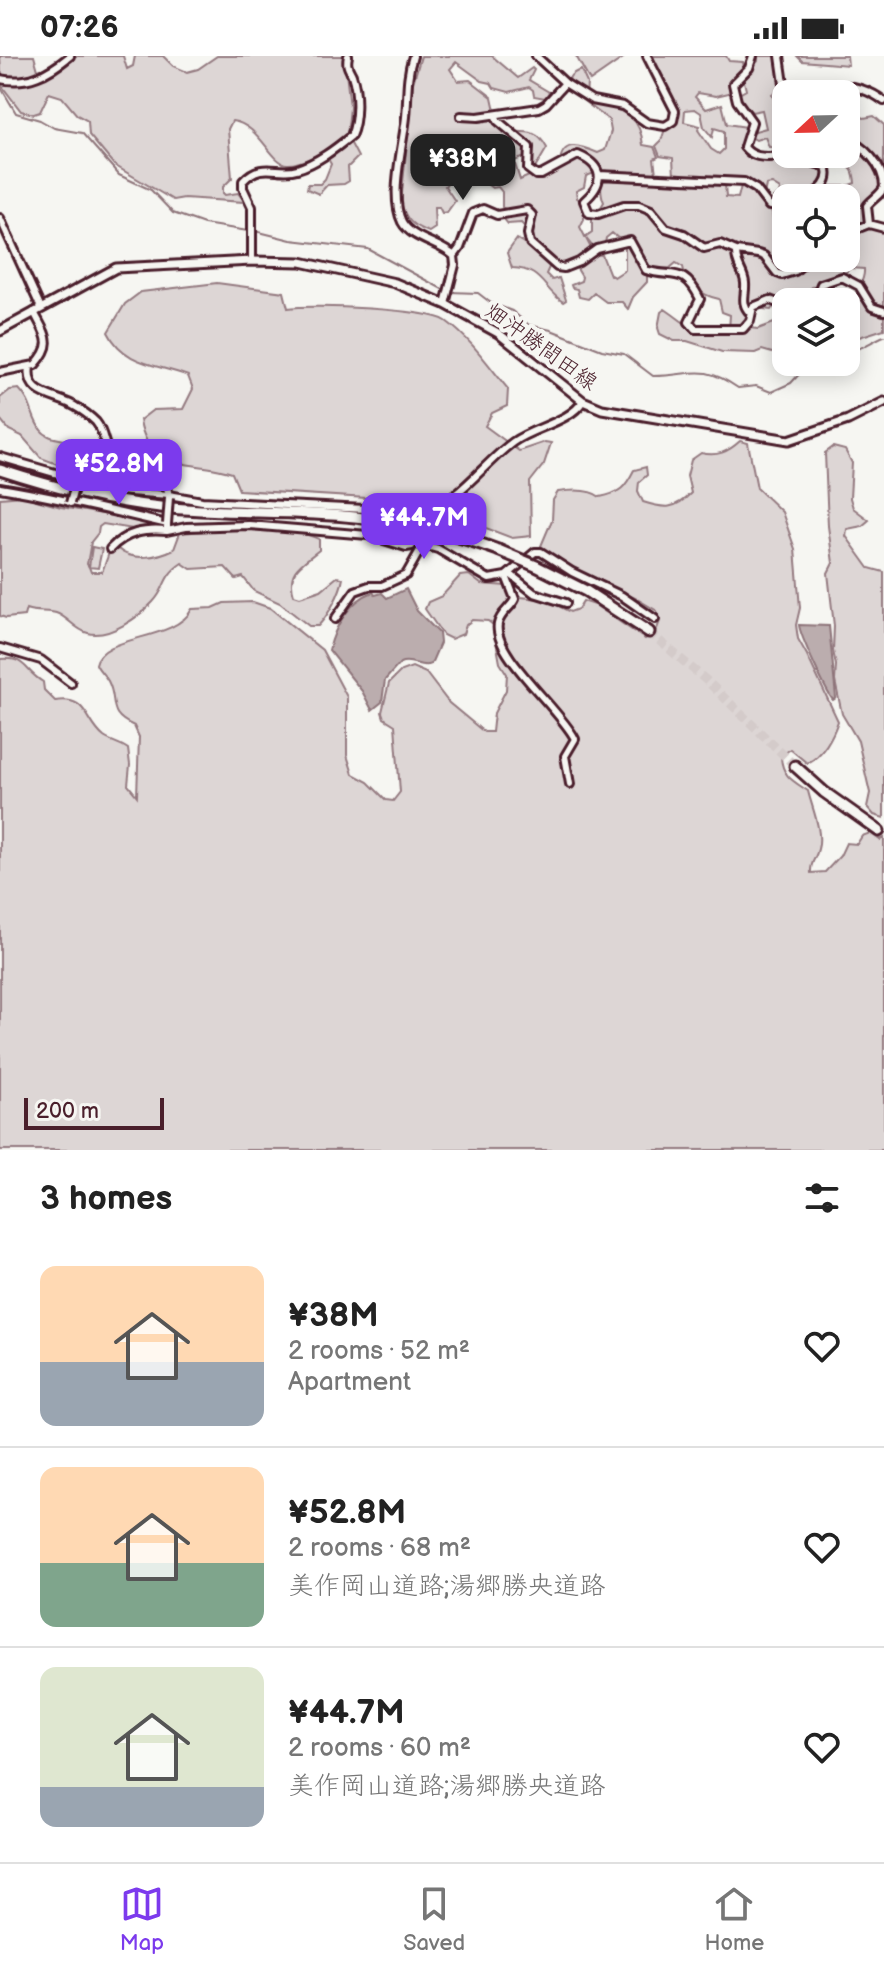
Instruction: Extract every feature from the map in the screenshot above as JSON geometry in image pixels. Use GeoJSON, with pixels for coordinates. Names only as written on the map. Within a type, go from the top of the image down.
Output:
{"type":"FeatureCollection","features":[{"type":"Feature","properties":{"kind":"highway"},"geometry":{"type":"LineString","coordinates":[[0,470],[61,489],[127,502],[198,510],[369,518],[437,531],[498,550],[536,566],[586,591],[649,632]]}},
{"type":"Feature","properties":{"kind":"highway"},"geometry":{"type":"LineString","coordinates":[[795,766],[835,800],[879,831]]}},
{"type":"Feature","properties":{"kind":"main road","name":"畑沖勝間田線"},"geometry":{"type":"LineString","coordinates":[[0,331],[116,268],[289,260],[395,283],[445,304],[498,333],[583,401],[602,409],[789,440],[848,420],[884,402]]}},
{"type":"Feature","properties":{"kind":"street"},"geometry":{"type":"LineString","coordinates":[[0,79],[17,83],[32,79],[47,73],[70,56]]}},
{"type":"Feature","properties":{"kind":"street"},"geometry":{"type":"LineString","coordinates":[[252,261],[252,207],[243,181],[252,174],[269,169],[296,169],[326,154],[351,136],[356,106],[352,75],[347,66],[348,56]]}},
{"type":"Feature","properties":{"kind":"street"},"geometry":{"type":"LineString","coordinates":[[536,56],[565,83],[592,100],[623,106],[647,123],[665,126],[673,121],[675,111],[647,56]]}},
{"type":"Feature","properties":{"kind":"street"},"geometry":{"type":"LineString","coordinates":[[753,56],[749,68],[736,80],[733,88],[737,101],[752,122],[744,147],[763,158],[788,157],[826,167],[825,184]]}},
{"type":"Feature","properties":{"kind":"street"},"geometry":{"type":"LineString","coordinates":[[780,56],[784,80]]}},
{"type":"Feature","properties":{"kind":"street"},"geometry":{"type":"LineString","coordinates":[[411,57],[398,209],[404,226],[454,256]]}},
{"type":"Feature","properties":{"kind":"street"},"geometry":{"type":"LineString","coordinates":[[461,116],[478,117],[539,108],[565,83]]}},
{"type":"Feature","properties":{"kind":"street"},"geometry":{"type":"LineString","coordinates":[[860,90],[884,101]]}},
{"type":"Feature","properties":{"kind":"street"},"geometry":{"type":"LineString","coordinates":[[495,115],[529,147],[527,164],[531,172],[541,175],[578,155],[595,165],[599,175],[596,191],[584,201],[589,213],[598,214],[624,205],[639,205],[651,210],[666,228],[684,234],[704,248],[724,244],[736,251],[764,256],[772,268]]}},
{"type":"Feature","properties":{"kind":"street"},"geometry":{"type":"LineString","coordinates":[[860,144],[874,159],[884,184],[867,206],[869,224]]}},
{"type":"Feature","properties":{"kind":"street"},"geometry":{"type":"LineString","coordinates":[[599,175],[744,182],[756,189],[772,206]]}},
{"type":"Feature","properties":{"kind":"street"},"geometry":{"type":"LineString","coordinates":[[445,304],[455,265],[454,256],[471,216],[478,209],[497,215],[527,210],[532,215],[528,234],[530,243],[557,267],[564,268],[609,245],[630,241],[646,270],[676,273],[693,288],[700,299],[689,322],[695,329],[743,329],[748,326],[750,313],[758,303],[772,301]]}},
{"type":"Feature","properties":{"kind":"street"},"geometry":{"type":"LineString","coordinates":[[0,218],[38,310],[48,346],[37,363],[30,367],[0,372]]}},
{"type":"Feature","properties":{"kind":"street"},"geometry":{"type":"LineString","coordinates":[[860,228],[869,224],[884,228]]}},
{"type":"Feature","properties":{"kind":"street"},"geometry":{"type":"LineString","coordinates":[[736,251],[736,265],[744,280],[742,299],[750,313]]}},
{"type":"Feature","properties":{"kind":"street"},"geometry":{"type":"LineString","coordinates":[[819,288],[821,284],[842,277],[859,286],[872,307],[884,311]]}},
{"type":"Feature","properties":{"kind":"street"},"geometry":{"type":"LineString","coordinates":[[30,367],[32,386],[46,395],[64,399],[96,422],[107,451],[116,463],[157,476],[167,486],[167,528]]}},
{"type":"Feature","properties":{"kind":"street"},"geometry":{"type":"LineString","coordinates":[[0,457],[117,491],[216,502],[420,512],[433,509],[456,492],[514,441],[574,412],[583,401]]}},
{"type":"Feature","properties":{"kind":"street"},"geometry":{"type":"LineString","coordinates":[[70,503],[76,481]]}},
{"type":"Feature","properties":{"kind":"street"},"geometry":{"type":"LineString","coordinates":[[0,488],[44,495],[167,528]]}},
{"type":"Feature","properties":{"kind":"street"},"geometry":{"type":"LineString","coordinates":[[418,521],[420,512]]}},
{"type":"Feature","properties":{"kind":"street"},"geometry":{"type":"LineString","coordinates":[[110,549],[129,534],[167,528],[249,525],[368,535],[406,547],[412,546],[416,530]]}},
{"type":"Feature","properties":{"kind":"street"},"geometry":{"type":"LineString","coordinates":[[413,542],[438,549],[489,579],[508,575],[535,552],[541,552],[572,572],[622,596],[655,619]]}},
{"type":"Feature","properties":{"kind":"street"},"geometry":{"type":"LineString","coordinates":[[335,619],[355,591],[382,586],[406,575],[423,545]]}},
{"type":"Feature","properties":{"kind":"street"},"geometry":{"type":"LineString","coordinates":[[508,575],[534,593],[566,603]]}},
{"type":"Feature","properties":{"kind":"street"},"geometry":{"type":"LineString","coordinates":[[508,575],[515,599],[498,622],[500,642],[572,732],[575,739],[565,756],[570,784]]}},
{"type":"Feature","properties":{"kind":"street"},"geometry":{"type":"LineString","coordinates":[[0,648],[41,660],[71,683]]}},
{"type":"Feature","properties":{"kind":"shaded area"},"geometry":{"type":"Polygon","coordinates":[[[0,56],[34,56],[38,70],[49,67],[57,69],[74,56],[123,56],[127,69],[133,66],[135,56],[163,56],[173,66],[187,72],[198,69],[217,56],[344,56],[350,107],[347,136],[358,157],[348,167],[349,181],[327,185],[319,194],[307,189],[308,184],[320,184],[325,179],[331,164],[324,152],[301,162],[281,162],[250,129],[232,121],[228,129],[232,178],[223,187],[223,193],[238,193],[245,202],[173,200],[114,165],[89,135],[88,121],[77,115],[62,97],[49,93],[40,112],[21,111],[2,86],[5,77],[1,72],[0,56]]]}},
{"type":"Feature","properties":{"kind":"shaded area"},"geometry":{"type":"Polygon","coordinates":[[[421,56],[492,56],[518,78],[532,68],[534,70],[529,80],[549,92],[545,98],[534,96],[529,87],[509,92],[494,88],[491,83],[482,81],[456,62],[450,69],[458,81],[470,80],[492,97],[498,124],[508,132],[531,133],[539,137],[547,148],[534,170],[522,158],[514,161],[520,180],[531,175],[541,179],[559,167],[560,158],[567,148],[578,146],[598,153],[605,150],[611,131],[609,120],[569,90],[570,77],[581,70],[587,83],[586,98],[630,117],[641,132],[643,145],[654,147],[658,157],[654,159],[657,181],[725,184],[726,197],[738,198],[741,186],[750,186],[764,205],[772,209],[772,272],[846,272],[839,280],[811,288],[772,288],[771,310],[755,308],[748,313],[745,322],[750,328],[758,329],[772,324],[772,353],[762,350],[755,353],[722,352],[687,341],[674,341],[660,334],[661,312],[665,309],[688,326],[706,331],[729,330],[730,315],[722,312],[719,299],[691,284],[683,267],[676,263],[670,268],[650,270],[634,240],[619,239],[612,233],[605,243],[593,247],[586,238],[594,254],[602,255],[610,275],[614,277],[625,270],[625,245],[632,245],[647,274],[647,282],[633,297],[628,309],[622,302],[606,302],[594,293],[588,299],[579,297],[577,289],[571,285],[581,281],[582,277],[573,262],[550,265],[546,274],[552,280],[559,278],[566,300],[563,302],[530,272],[512,268],[507,253],[517,239],[524,243],[530,239],[530,232],[521,223],[508,224],[504,219],[507,210],[502,207],[502,192],[498,187],[488,185],[486,174],[476,162],[453,176],[445,186],[455,201],[447,212],[442,213],[439,207],[434,207],[435,228],[429,232],[410,222],[401,203],[413,83],[421,56]],[[598,165],[595,173],[586,176],[584,187],[576,191],[577,198],[583,202],[584,219],[580,227],[585,237],[592,232],[592,211],[604,202],[598,165]]]}},
{"type":"Feature","properties":{"kind":"shaded area"},"geometry":{"type":"Polygon","coordinates":[[[576,56],[626,56],[590,81],[576,56]]]}},
{"type":"Feature","properties":{"kind":"shaded area"},"geometry":{"type":"Polygon","coordinates":[[[653,56],[726,56],[729,61],[743,62],[744,67],[731,81],[729,93],[716,96],[698,93],[695,97],[706,109],[722,104],[727,124],[747,127],[741,145],[744,152],[772,161],[772,168],[820,168],[823,174],[820,184],[766,185],[764,194],[752,183],[743,181],[674,176],[673,158],[660,156],[656,146],[677,116],[674,100],[653,56]],[[695,109],[685,110],[684,122],[700,126],[698,130],[711,149],[719,154],[724,149],[724,131],[714,128],[712,137],[704,127],[701,113],[695,109]]]}},
{"type":"Feature","properties":{"kind":"shaded area"},"geometry":{"type":"Polygon","coordinates":[[[758,56],[776,56],[779,80],[772,80],[772,147],[765,137],[756,140],[751,137],[755,131],[766,128],[762,110],[752,112],[739,94],[746,90],[743,77],[758,61],[758,56]]]}},
{"type":"Feature","properties":{"kind":"shaded area"},"geometry":{"type":"Polygon","coordinates":[[[797,56],[847,56],[848,65],[802,61],[797,56]]]}},
{"type":"Feature","properties":{"kind":"shaded area"},"geometry":{"type":"Polygon","coordinates":[[[860,116],[874,116],[884,125],[884,198],[874,196],[867,202],[865,210],[869,228],[884,231],[884,329],[860,337],[859,288],[864,269],[860,269],[860,184],[852,184],[855,183],[850,168],[860,168],[860,116]]]}},
{"type":"Feature","properties":{"kind":"shaded area"},"geometry":{"type":"Polygon","coordinates":[[[217,283],[284,292],[288,308],[344,307],[417,313],[446,321],[455,328],[508,389],[507,406],[492,413],[485,426],[519,451],[545,442],[551,443],[544,464],[530,482],[531,536],[512,538],[405,497],[383,499],[239,490],[232,473],[175,462],[152,449],[140,420],[153,410],[183,409],[193,389],[188,376],[132,357],[115,343],[108,332],[125,304],[141,292],[217,283]]]}},
{"type":"Feature","properties":{"kind":"shaded area"},"geometry":{"type":"Polygon","coordinates":[[[19,389],[41,430],[50,437],[78,444],[92,465],[89,471],[73,470],[41,458],[22,436],[9,430],[0,419],[0,398],[10,390],[19,389]]]}},
{"type":"Feature","properties":{"kind":"shaded area"},"geometry":{"type":"Polygon","coordinates":[[[740,441],[748,443],[757,488],[782,512],[795,549],[800,608],[796,625],[798,639],[838,721],[826,745],[812,760],[807,763],[790,749],[781,757],[786,773],[808,791],[816,820],[819,842],[811,873],[825,872],[840,856],[846,843],[857,844],[862,836],[870,833],[880,840],[884,838],[884,1150],[0,1150],[0,659],[20,662],[43,682],[44,690],[55,701],[74,702],[85,711],[104,737],[128,749],[128,785],[137,796],[139,737],[134,726],[116,712],[111,688],[96,664],[101,654],[111,647],[171,627],[183,620],[192,609],[253,602],[270,608],[322,650],[347,697],[347,755],[353,774],[368,782],[386,800],[393,801],[400,792],[395,725],[384,718],[382,712],[389,683],[401,671],[412,667],[426,673],[449,703],[484,732],[492,732],[494,713],[506,690],[507,674],[500,663],[493,625],[488,621],[472,620],[463,634],[451,639],[443,635],[425,609],[428,602],[442,596],[460,576],[469,575],[481,584],[507,586],[521,597],[547,600],[570,612],[578,609],[583,601],[595,605],[645,639],[657,629],[660,621],[657,611],[581,574],[544,551],[541,546],[552,520],[553,500],[558,492],[563,491],[586,491],[600,497],[612,494],[625,485],[634,470],[646,467],[647,475],[639,482],[638,491],[643,502],[664,507],[675,505],[691,493],[687,476],[691,460],[701,453],[722,453],[740,441]]]}},
{"type":"Feature","properties":{"kind":"shaded area"},"geometry":{"type":"Polygon","coordinates":[[[833,447],[845,450],[852,463],[850,498],[853,508],[869,520],[862,526],[847,529],[846,536],[869,568],[884,572],[884,818],[874,815],[867,807],[870,793],[858,741],[842,714],[835,681],[834,626],[828,573],[833,563],[825,453],[833,447]]]}},
{"type":"Feature","properties":{"kind":"shaded area"},"geometry":{"type":"Polygon","coordinates":[[[22,496],[61,507],[150,522],[151,526],[133,529],[103,524],[99,527],[91,542],[87,564],[91,572],[102,572],[109,553],[118,549],[138,557],[168,552],[174,549],[180,533],[271,530],[319,539],[319,550],[294,573],[294,595],[300,597],[321,590],[337,577],[343,578],[342,584],[334,604],[318,626],[309,626],[280,603],[254,591],[243,577],[236,579],[225,567],[191,569],[182,563],[171,573],[147,608],[132,620],[105,633],[83,631],[53,612],[26,609],[24,616],[6,618],[0,616],[0,498],[22,496]]]}},
{"type":"Feature","properties":{"kind":"shaded area"},"geometry":{"type":"Polygon","coordinates":[[[92,547],[102,549],[98,568],[89,567],[92,547]]]}},
{"type":"Feature","properties":{"kind":"shaded area"},"geometry":{"type":"Polygon","coordinates":[[[406,589],[417,611],[439,633],[440,643],[431,664],[400,663],[385,680],[382,702],[372,710],[362,691],[329,650],[339,623],[357,601],[373,592],[375,595],[382,593],[387,598],[406,589]]]}},
{"type":"Feature","properties":{"kind":"shaded area"},"geometry":{"type":"Polygon","coordinates":[[[799,625],[829,626],[836,698],[833,700],[814,663],[799,625]]]}},
{"type":"Feature","properties":{"kind":"waterway"},"geometry":{"type":"LineString","coordinates":[[0,86],[16,113],[54,128],[82,133],[119,175],[151,190],[173,213],[204,224],[248,231]]}},
{"type":"Feature","properties":{"kind":"waterway"},"geometry":{"type":"LineString","coordinates":[[255,231],[291,240],[368,249],[444,290]]}},
{"type":"Feature","properties":{"kind":"waterway"},"geometry":{"type":"LineString","coordinates":[[450,292],[478,293],[491,303],[512,311],[529,325],[602,350],[624,354],[653,376],[705,373],[738,388],[756,386],[771,392],[791,383],[798,376]]}},
{"type":"Feature","properties":{"kind":"waterway"},"geometry":{"type":"LineString","coordinates":[[860,348],[884,336]]}},
{"type":"Feature","properties":{"kind":"tunnel"},"geometry":{"type":"LineString","coordinates":[[649,632],[707,681],[795,766]]}}]}
